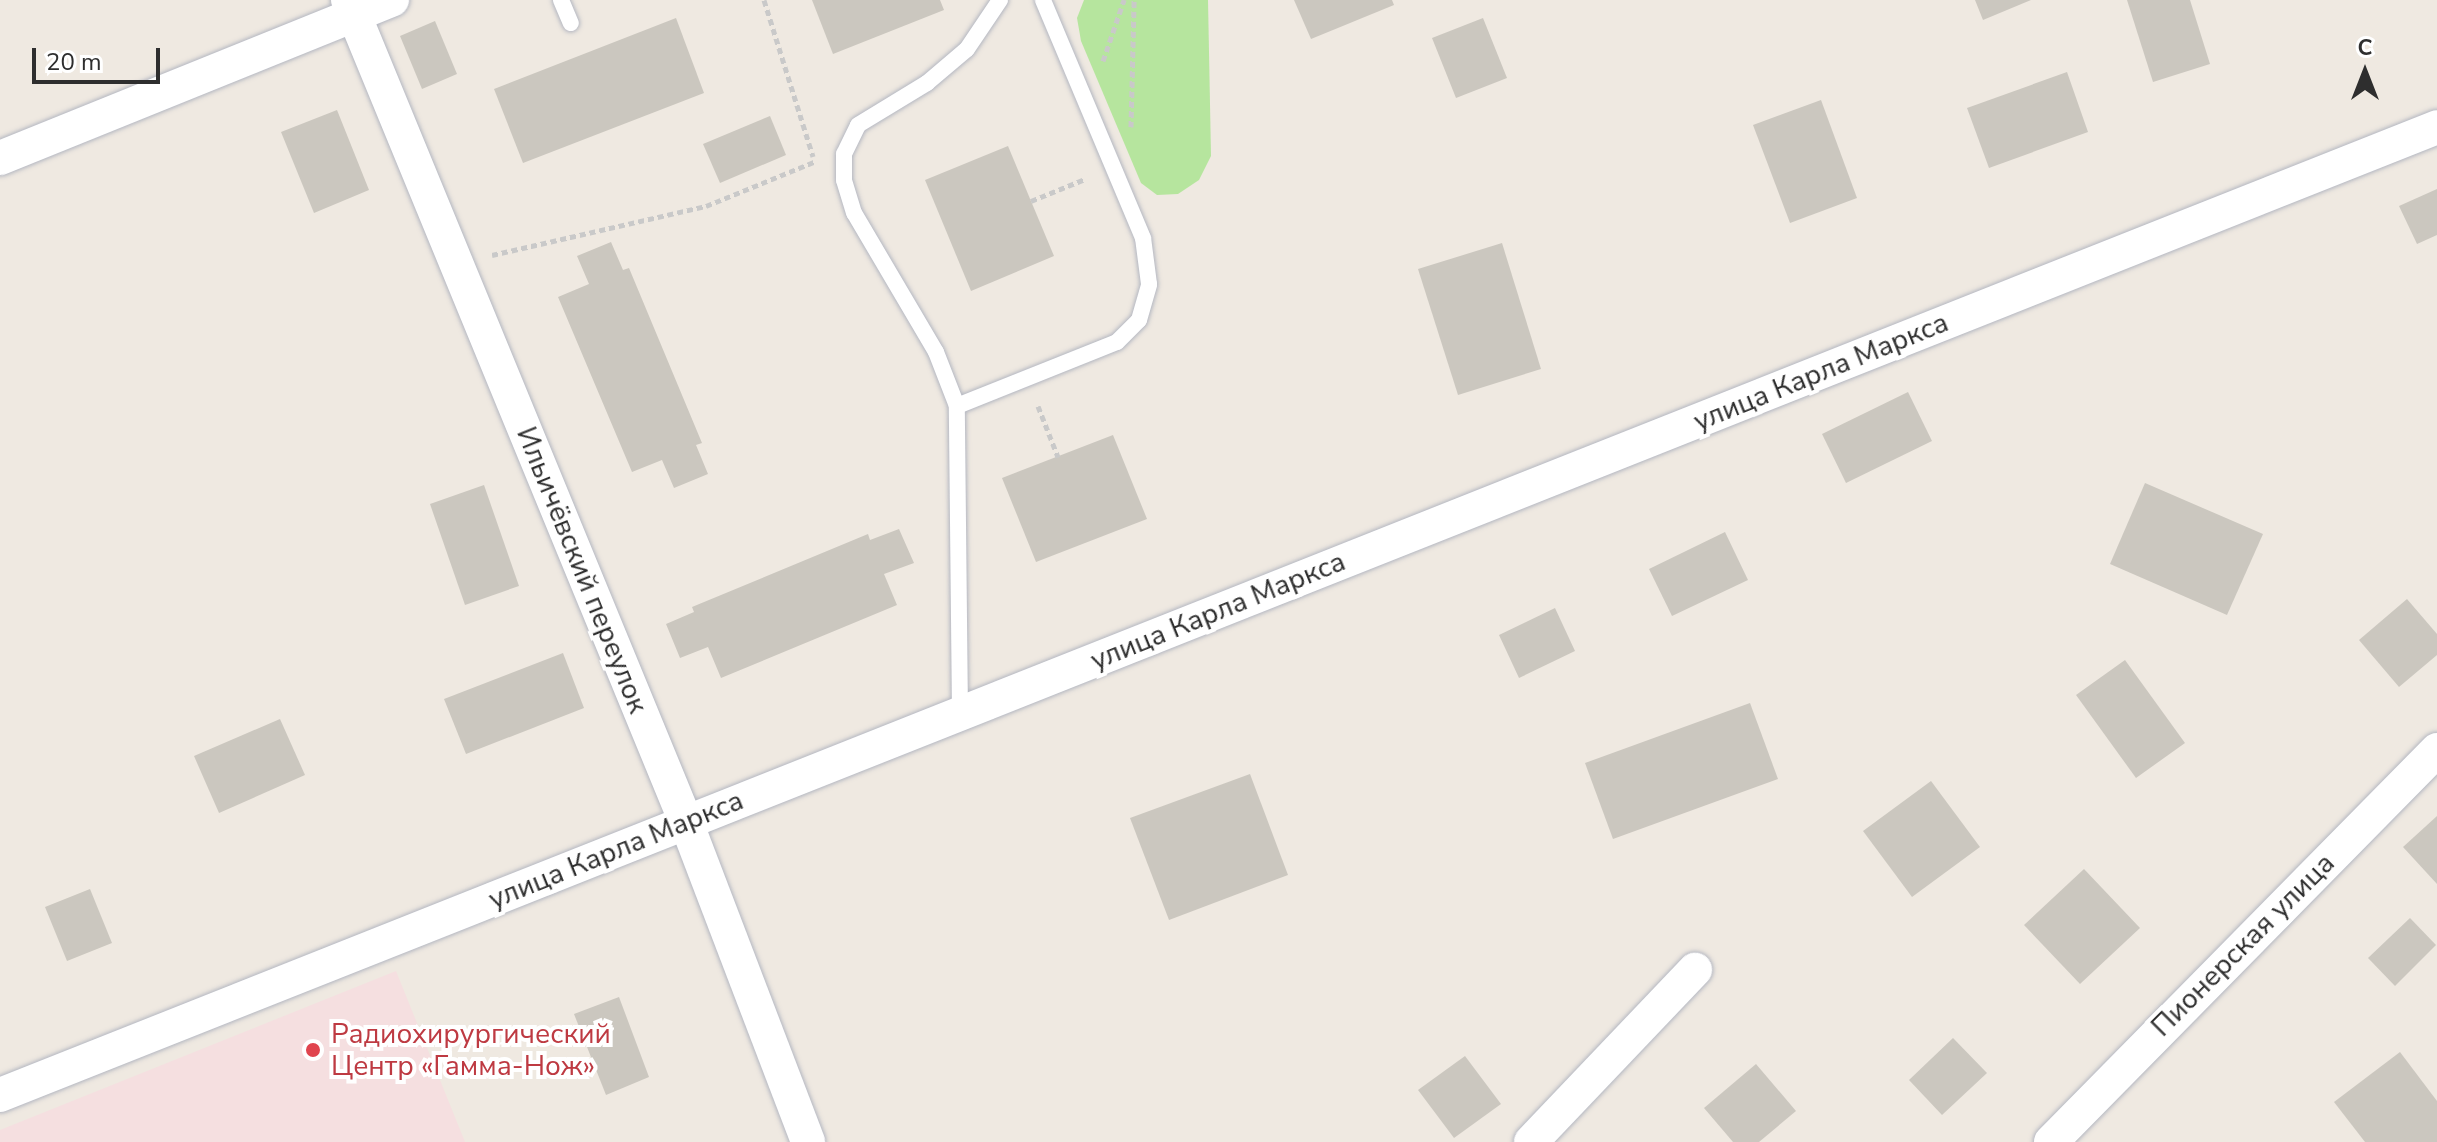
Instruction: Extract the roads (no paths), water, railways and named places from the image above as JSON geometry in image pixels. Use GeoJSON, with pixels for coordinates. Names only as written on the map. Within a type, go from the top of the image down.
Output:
{"type":"FeatureCollection","features":[{"type":"Feature","properties":{"kind":"street"},"geometry":{"type":"LineString","coordinates":[[0,158],[351,8],[392,0]]}},
{"type":"Feature","properties":{"kind":"street","name":"Ильичёвский переулок"},"geometry":{"type":"LineString","coordinates":[[351,8],[686,822],[808,1142]]}},
{"type":"Feature","properties":{"kind":"street","name":"улица Карла Маркса"},"geometry":{"type":"LineString","coordinates":[[0,1095],[2437,127]]}},
{"type":"Feature","properties":{"kind":"street","name":"Пионерская улица"},"geometry":{"type":"LineString","coordinates":[[2051,1142],[2437,750]]}},
{"type":"Feature","properties":{"kind":"street"},"geometry":{"type":"LineString","coordinates":[[1531,1142],[1695,970]]}},
{"type":"Feature","properties":{"kind":"lane"},"geometry":{"type":"LineString","coordinates":[[561,0],[571,23]]}},
{"type":"Feature","properties":{"kind":"lane"},"geometry":{"type":"LineString","coordinates":[[960,713],[954,507],[957,406],[936,352],[854,213],[844,180],[844,154],[858,125],[927,83],[967,49],[1000,0]]}},
{"type":"Feature","properties":{"kind":"lane"},"geometry":{"type":"LineString","coordinates":[[957,406],[1117,342],[1139,320],[1149,284],[1143,238],[1043,0]]}},
{"type":"Feature","properties":{"kind":"place","name":"Радиохирургический Центр «Гамма-Нож»"},"geometry":{"type":"Point","coordinates":[313,1050]}}]}
